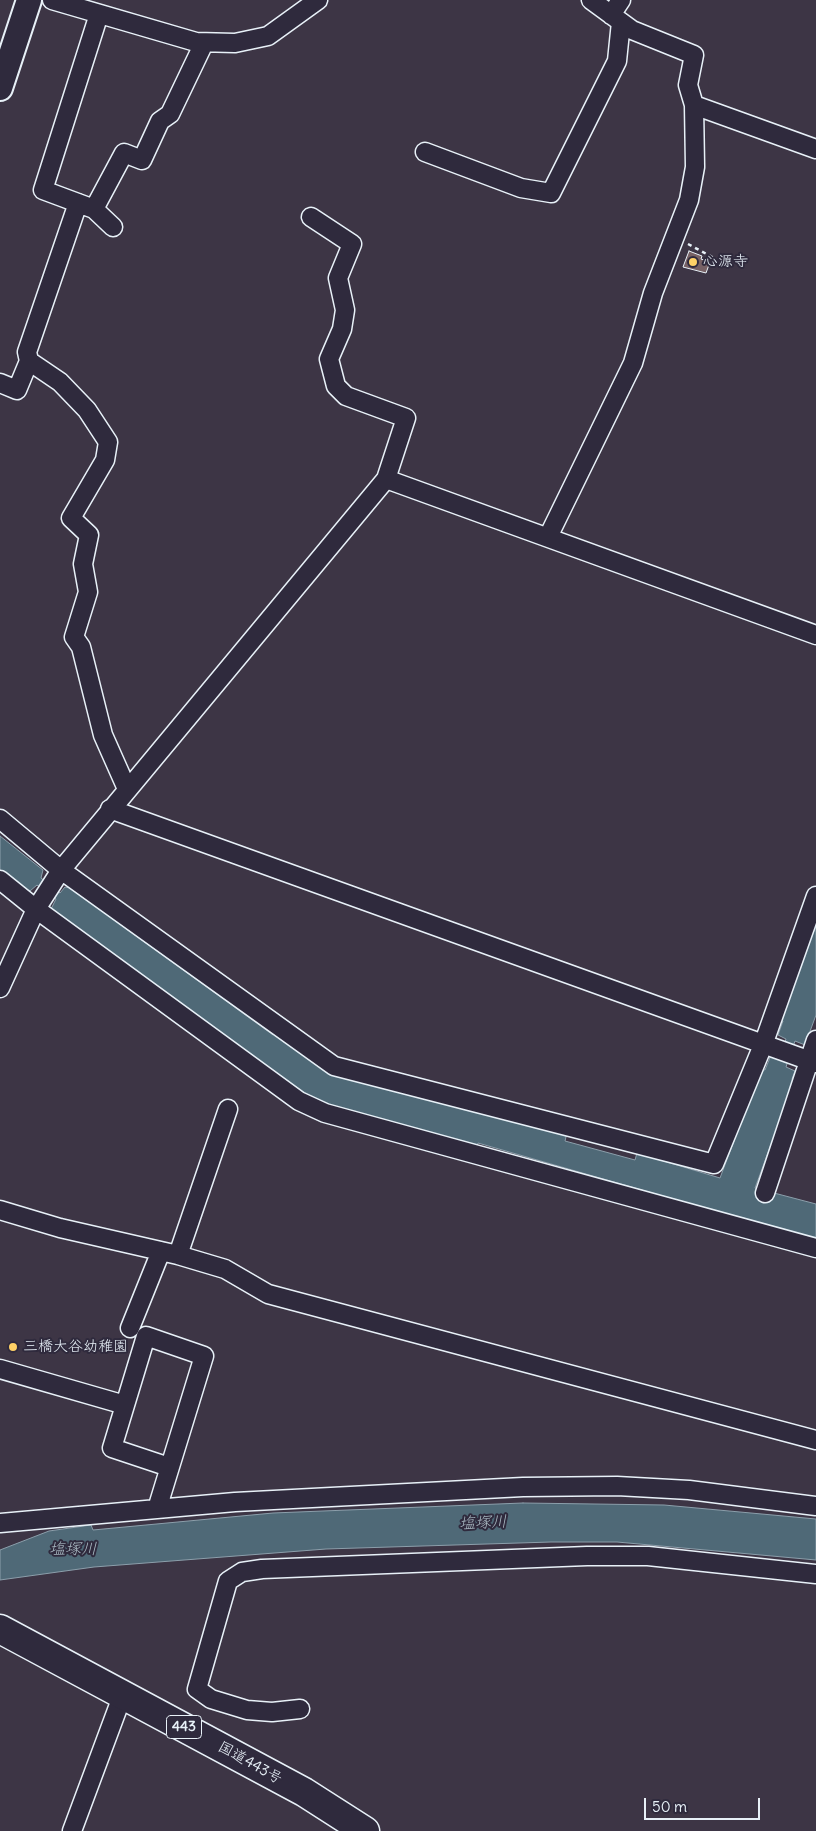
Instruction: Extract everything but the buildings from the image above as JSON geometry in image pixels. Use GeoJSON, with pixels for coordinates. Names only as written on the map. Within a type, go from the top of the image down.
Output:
{"type":"FeatureCollection","features":[{"type":"Feature","properties":{"kind":"highway","name":"国道443号"},"geometry":{"type":"LineString","coordinates":[[0,1629],[304,1792],[365,1831]]}},
{"type":"Feature","properties":{"kind":"street"},"geometry":{"type":"LineString","coordinates":[[0,88],[29,0]]}},
{"type":"Feature","properties":{"kind":"street"},"geometry":{"type":"LineString","coordinates":[[52,0],[196,42],[235,43],[268,36],[318,0]]}},
{"type":"Feature","properties":{"kind":"street"},"geometry":{"type":"LineString","coordinates":[[548,537],[633,363],[652,293],[690,200],[694,167],[694,106],[688,85],[694,55],[632,30],[591,0]]}},
{"type":"Feature","properties":{"kind":"street"},"geometry":{"type":"LineString","coordinates":[[425,152],[521,188],[551,193],[618,61],[616,19],[622,0]]}},
{"type":"Feature","properties":{"kind":"street"},"geometry":{"type":"LineString","coordinates":[[98,14],[43,190],[86,206],[114,227]]}},
{"type":"Feature","properties":{"kind":"street"},"geometry":{"type":"LineString","coordinates":[[0,383],[17,390],[29,361],[27,352],[86,206],[124,153],[142,160],[160,121],[170,114],[204,42]]}},
{"type":"Feature","properties":{"kind":"street"},"geometry":{"type":"LineString","coordinates":[[694,106],[816,149]]}},
{"type":"Feature","properties":{"kind":"street"},"geometry":{"type":"LineString","coordinates":[[0,988],[36,909],[61,870],[386,479],[406,418],[346,396],[336,386],[329,359],[342,329],[345,310],[338,278],[352,244],[311,217]]}},
{"type":"Feature","properties":{"kind":"street"},"geometry":{"type":"LineString","coordinates":[[29,361],[60,382],[87,410],[108,442],[105,460],[71,518],[89,535],[83,564],[88,592],[74,637],[81,647],[103,735],[127,789]]}},
{"type":"Feature","properties":{"kind":"street"},"geometry":{"type":"LineString","coordinates":[[386,479],[816,635]]}},
{"type":"Feature","properties":{"kind":"street"},"geometry":{"type":"LineString","coordinates":[[110,809],[812,1062]]}},
{"type":"Feature","properties":{"kind":"street"},"geometry":{"type":"LineString","coordinates":[[0,819],[61,870],[334,1066],[714,1164],[762,1044],[816,896]]}},
{"type":"Feature","properties":{"kind":"street"},"geometry":{"type":"LineString","coordinates":[[0,880],[36,909],[299,1101],[325,1113],[816,1248]]}},
{"type":"Feature","properties":{"kind":"street"},"geometry":{"type":"LineString","coordinates":[[765,1193],[812,1062],[816,1040]]}},
{"type":"Feature","properties":{"kind":"street"},"geometry":{"type":"LineString","coordinates":[[130,1328],[170,1253],[228,1109]]}},
{"type":"Feature","properties":{"kind":"street"},"geometry":{"type":"LineString","coordinates":[[0,1210],[60,1228],[170,1253],[225,1269],[268,1294],[816,1440]]}},
{"type":"Feature","properties":{"kind":"street"},"geometry":{"type":"LineString","coordinates":[[157,1509],[204,1356],[146,1336],[112,1448],[169,1467]]}},
{"type":"Feature","properties":{"kind":"street"},"geometry":{"type":"LineString","coordinates":[[0,1369],[125,1405]]}},
{"type":"Feature","properties":{"kind":"street"},"geometry":{"type":"LineString","coordinates":[[0,1523],[294,1499],[523,1487],[617,1486],[689,1490],[816,1506]]}},
{"type":"Feature","properties":{"kind":"street"},"geometry":{"type":"LineString","coordinates":[[300,1709],[272,1712],[247,1710],[211,1699],[197,1689],[228,1581],[242,1572],[262,1569],[586,1556],[648,1556],[816,1574]]}},
{"type":"Feature","properties":{"kind":"street"},"geometry":{"type":"LineString","coordinates":[[72,1831],[123,1694]]}},
{"type":"Feature","properties":{"kind":"path"},"geometry":{"type":"LineString","coordinates":[[675,238],[714,258]]}},
{"type":"Feature","properties":{"kind":"water"},"geometry":{"type":"Polygon","coordinates":[[[0,836],[43,870],[41,878],[60,893],[65,887],[70,888],[273,1035],[276,1031],[331,1071],[567,1133],[565,1141],[635,1160],[637,1153],[720,1178],[761,1069],[765,1070],[771,1055],[780,1058],[786,1039],[778,1035],[783,1021],[779,1020],[816,918],[816,1015],[805,1045],[795,1041],[786,1067],[795,1071],[792,1079],[794,1082],[755,1188],[816,1204],[816,1240],[478,1143],[476,1148],[326,1107],[309,1098],[50,911],[56,899],[37,885],[30,891],[23,889],[0,870],[0,836]]]}},
{"type":"Feature","properties":{"kind":"water","name":"塩塚川"},"geometry":{"type":"Polygon","coordinates":[[[523,1503],[664,1505],[816,1519],[816,1560],[617,1542],[551,1542],[326,1549],[94,1567],[0,1580],[0,1550],[49,1531],[91,1525],[93,1530],[273,1513],[523,1503]]]}},
{"type":"Feature","properties":{"kind":"place","name":"心源寺"},"geometry":{"type":"Point","coordinates":[693,262]}},
{"type":"Feature","properties":{"kind":"place","name":"三橋大谷幼稚園"},"geometry":{"type":"Point","coordinates":[13,1347]}}]}
